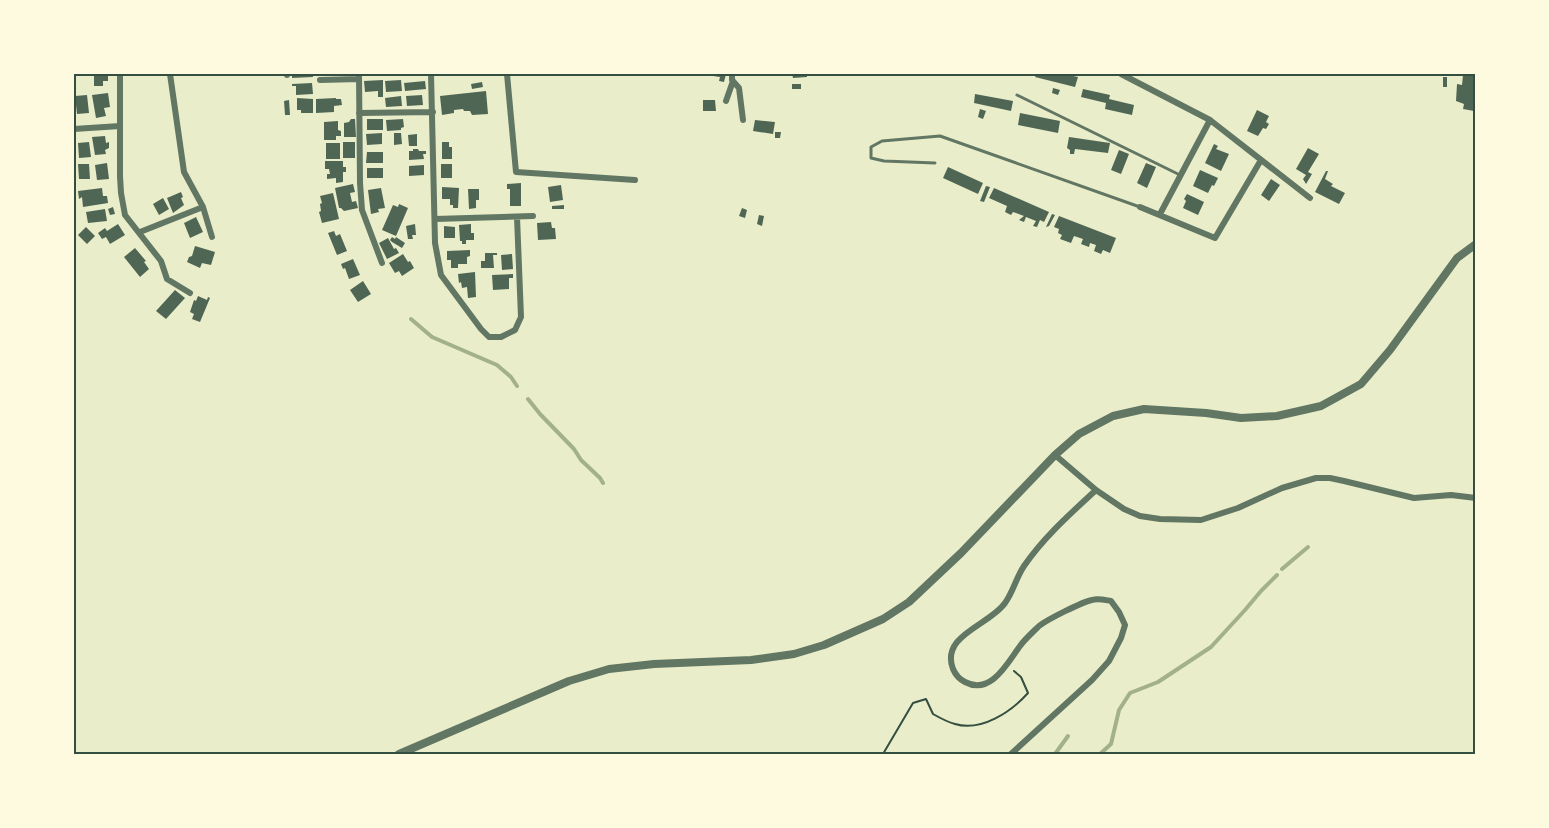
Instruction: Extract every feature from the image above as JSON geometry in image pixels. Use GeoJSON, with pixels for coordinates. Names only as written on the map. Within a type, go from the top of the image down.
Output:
{"type":"FeatureCollection","features":[{"type":"Feature","properties":{"kind":"street"},"geometry":{"type":"LineString","coordinates":[[120,74],[121,193],[125,215],[161,261],[166,279],[190,293]]}},
{"type":"Feature","properties":{"kind":"street"},"geometry":{"type":"LineString","coordinates":[[170,74],[184,172],[203,207],[212,237]]}},
{"type":"Feature","properties":{"kind":"street"},"geometry":{"type":"LineString","coordinates":[[431,74],[435,243],[441,274],[489,337],[501,337],[515,330],[521,317],[517,216]]}},
{"type":"Feature","properties":{"kind":"street"},"geometry":{"type":"LineString","coordinates":[[507,74],[516,172],[635,180]]}},
{"type":"Feature","properties":{"kind":"street"},"geometry":{"type":"LineString","coordinates":[[726,101],[733,81],[732,74]]}},
{"type":"Feature","properties":{"kind":"street"},"geometry":{"type":"LineString","coordinates":[[1121,74],[1210,120],[1310,198]]}},
{"type":"Feature","properties":{"kind":"street"},"geometry":{"type":"LineString","coordinates":[[320,80],[359,76],[362,210],[382,263]]}},
{"type":"Feature","properties":{"kind":"street"},"geometry":{"type":"LineString","coordinates":[[733,81],[739,88],[743,120]]}},
{"type":"Feature","properties":{"kind":"street"},"geometry":{"type":"LineString","coordinates":[[359,113],[433,112]]}},
{"type":"Feature","properties":{"kind":"street"},"geometry":{"type":"LineString","coordinates":[[1160,214],[1210,120]]}},
{"type":"Feature","properties":{"kind":"street"},"geometry":{"type":"LineString","coordinates":[[74,129],[120,126]]}},
{"type":"Feature","properties":{"kind":"street"},"geometry":{"type":"LineString","coordinates":[[1140,207],[1215,237],[1261,160]]}},
{"type":"Feature","properties":{"kind":"street"},"geometry":{"type":"LineString","coordinates":[[140,232],[203,207]]}},
{"type":"Feature","properties":{"kind":"street"},"geometry":{"type":"LineString","coordinates":[[435,219],[533,216]]}},
{"type":"Feature","properties":{"kind":"street"},"geometry":{"type":"LineString","coordinates":[[399,754],[569,681],[609,669],[654,664],[751,660],[794,654],[857,632],[909,602],[1079,434],[1113,416],[1143,409],[1240,418],[1277,417],[1321,406],[1361,384],[1390,350],[1457,258],[1476,244]]}},
{"type":"Feature","properties":{"kind":"street"},"geometry":{"type":"LineString","coordinates":[[1056,455],[1096,490],[1124,509],[1140,516],[1160,519],[1201,520],[1238,508],[1282,488],[1316,478],[1330,478],[1414,498],[1451,495],[1476,498]]}},
{"type":"Feature","properties":{"kind":"street"},"geometry":{"type":"LineString","coordinates":[[1011,754],[1092,680],[1109,661],[1125,625],[1119,612],[1111,601],[1093,599],[1064,612],[1041,625],[1021,644],[997,676],[980,685],[970,685],[958,678],[953,670],[950,657],[954,646],[969,630],[1005,604],[1022,568],[1037,549],[1054,529],[1096,490]]}},
{"type":"Feature","properties":{"kind":"lane"},"geometry":{"type":"LineString","coordinates":[[1017,95],[1180,175]]}},
{"type":"Feature","properties":{"kind":"lane"},"geometry":{"type":"LineString","coordinates":[[935,164],[871,158],[871,147],[882,141],[940,136],[1140,207]]}},
{"type":"Feature","properties":{"kind":"path"},"geometry":{"type":"LineString","coordinates":[[883,754],[913,703],[926,699],[933,714],[957,725],[976,724],[1001,717],[1028,693],[1021,677],[1008,664]]}},
{"type":"Feature","properties":{"kind":"building"},"geometry":{"type":"Polygon","coordinates":[[[94,74],[108,74],[108,81],[103,81],[103,86],[94,86],[94,74]]]}},
{"type":"Feature","properties":{"kind":"building"},"geometry":{"type":"Polygon","coordinates":[[[292,74],[313,74],[313,77],[292,78],[292,74]]]}},
{"type":"Feature","properties":{"kind":"building"},"geometry":{"type":"Polygon","coordinates":[[[706,74],[726,74],[724,82],[719,81],[720,77],[706,74]]]}},
{"type":"Feature","properties":{"kind":"building"},"geometry":{"type":"Polygon","coordinates":[[[792,74],[807,74],[807,77],[793,78],[792,74]]]}},
{"type":"Feature","properties":{"kind":"building"},"geometry":{"type":"Polygon","coordinates":[[[1036,74],[1064,74],[1078,77],[1075,87],[1035,77],[1036,74]]]}},
{"type":"Feature","properties":{"kind":"building"},"geometry":{"type":"Polygon","coordinates":[[[1463,75],[1476,76],[1474,111],[1463,109],[1464,104],[1456,101],[1457,84],[1462,85],[1463,75]]]}},
{"type":"Feature","properties":{"kind":"building"},"geometry":{"type":"Polygon","coordinates":[[[1443,77],[1447,77],[1447,87],[1443,87],[1443,77]]]}},
{"type":"Feature","properties":{"kind":"building"},"geometry":{"type":"Polygon","coordinates":[[[383,80],[383,97],[378,97],[378,91],[365,92],[364,81],[383,80]]]}},
{"type":"Feature","properties":{"kind":"building"},"geometry":{"type":"Polygon","coordinates":[[[401,80],[402,91],[386,92],[385,81],[401,80]]]}},
{"type":"Feature","properties":{"kind":"building"},"geometry":{"type":"Polygon","coordinates":[[[425,81],[426,89],[405,91],[404,83],[425,81]]]}},
{"type":"Feature","properties":{"kind":"building"},"geometry":{"type":"Polygon","coordinates":[[[482,82],[483,87],[472,89],[471,84],[482,82]]]}},
{"type":"Feature","properties":{"kind":"building"},"geometry":{"type":"Polygon","coordinates":[[[312,83],[313,94],[296,95],[296,86],[292,86],[292,84],[312,83]]]}},
{"type":"Feature","properties":{"kind":"building"},"geometry":{"type":"Polygon","coordinates":[[[792,84],[801,84],[801,89],[792,89],[792,84]]]}},
{"type":"Feature","properties":{"kind":"building"},"geometry":{"type":"Polygon","coordinates":[[[1053,88],[1060,90],[1058,95],[1052,93],[1053,88]]]}},
{"type":"Feature","properties":{"kind":"building"},"geometry":{"type":"Polygon","coordinates":[[[1083,89],[1110,95],[1109,99],[1134,105],[1132,115],[1105,109],[1106,103],[1081,97],[1083,89]]]}},
{"type":"Feature","properties":{"kind":"building"},"geometry":{"type":"Polygon","coordinates":[[[486,91],[488,114],[472,115],[470,111],[463,109],[442,115],[440,96],[486,91]]]}},
{"type":"Feature","properties":{"kind":"building"},"geometry":{"type":"Polygon","coordinates":[[[108,93],[110,107],[104,108],[106,116],[96,118],[92,95],[108,93]]]}},
{"type":"Feature","properties":{"kind":"building"},"geometry":{"type":"Polygon","coordinates":[[[975,94],[1013,101],[1011,111],[974,103],[975,94]]]}},
{"type":"Feature","properties":{"kind":"building"},"geometry":{"type":"Polygon","coordinates":[[[87,95],[89,113],[77,114],[75,96],[87,95]]]}},
{"type":"Feature","properties":{"kind":"building"},"geometry":{"type":"Polygon","coordinates":[[[422,95],[423,105],[407,106],[406,96],[422,95]]]}},
{"type":"Feature","properties":{"kind":"building"},"geometry":{"type":"Polygon","coordinates":[[[401,96],[402,106],[386,107],[385,98],[401,96]]]}},
{"type":"Feature","properties":{"kind":"building"},"geometry":{"type":"Polygon","coordinates":[[[297,98],[313,99],[313,113],[301,113],[301,110],[297,110],[297,98]]]}},
{"type":"Feature","properties":{"kind":"building"},"geometry":{"type":"Polygon","coordinates":[[[316,99],[341,99],[342,105],[334,106],[334,112],[316,113],[316,99]]]}},
{"type":"Feature","properties":{"kind":"building"},"geometry":{"type":"Polygon","coordinates":[[[289,100],[290,115],[285,115],[284,101],[289,100]]]}},
{"type":"Feature","properties":{"kind":"building"},"geometry":{"type":"Polygon","coordinates":[[[703,100],[715,100],[716,111],[703,111],[703,100]]]}},
{"type":"Feature","properties":{"kind":"building"},"geometry":{"type":"Polygon","coordinates":[[[980,109],[986,111],[983,119],[978,117],[980,109]]]}},
{"type":"Feature","properties":{"kind":"building"},"geometry":{"type":"Polygon","coordinates":[[[1257,110],[1269,116],[1266,122],[1269,124],[1258,136],[1247,131],[1257,110]]]}},
{"type":"Feature","properties":{"kind":"building"},"geometry":{"type":"Polygon","coordinates":[[[1020,113],[1060,121],[1058,133],[1018,125],[1020,113]]]}},
{"type":"Feature","properties":{"kind":"building"},"geometry":{"type":"Polygon","coordinates":[[[355,119],[356,137],[344,137],[344,123],[355,119]]]}},
{"type":"Feature","properties":{"kind":"building"},"geometry":{"type":"Polygon","coordinates":[[[367,119],[383,119],[383,130],[367,130],[367,119]]]}},
{"type":"Feature","properties":{"kind":"building"},"geometry":{"type":"Polygon","coordinates":[[[403,119],[404,127],[401,130],[387,131],[386,120],[403,119]]]}},
{"type":"Feature","properties":{"kind":"building"},"geometry":{"type":"Polygon","coordinates":[[[755,120],[775,122],[773,134],[753,131],[755,120]]]}},
{"type":"Feature","properties":{"kind":"building"},"geometry":{"type":"Polygon","coordinates":[[[338,121],[341,136],[336,136],[336,140],[324,140],[324,122],[338,121]]]}},
{"type":"Feature","properties":{"kind":"building"},"geometry":{"type":"Polygon","coordinates":[[[775,132],[781,132],[780,138],[775,138],[775,132]]]}},
{"type":"Feature","properties":{"kind":"building"},"geometry":{"type":"Polygon","coordinates":[[[382,133],[382,144],[367,145],[366,134],[382,133]]]}},
{"type":"Feature","properties":{"kind":"building"},"geometry":{"type":"Polygon","coordinates":[[[394,133],[401,133],[402,144],[394,145],[394,133]]]}},
{"type":"Feature","properties":{"kind":"building"},"geometry":{"type":"Polygon","coordinates":[[[417,134],[417,146],[409,146],[408,135],[417,134]]]}},
{"type":"Feature","properties":{"kind":"building"},"geometry":{"type":"Polygon","coordinates":[[[105,136],[106,143],[109,142],[109,148],[105,150],[106,154],[95,155],[92,137],[105,136]]]}},
{"type":"Feature","properties":{"kind":"building"},"geometry":{"type":"Polygon","coordinates":[[[1069,137],[1110,143],[1108,153],[1075,149],[1074,154],[1070,154],[1067,148],[1069,137]]]}},
{"type":"Feature","properties":{"kind":"building"},"geometry":{"type":"Polygon","coordinates":[[[89,142],[91,157],[79,158],[78,143],[89,142]]]}},
{"type":"Feature","properties":{"kind":"building"},"geometry":{"type":"Polygon","coordinates":[[[343,142],[355,142],[355,158],[343,158],[343,142]]]}},
{"type":"Feature","properties":{"kind":"building"},"geometry":{"type":"Polygon","coordinates":[[[442,142],[449,142],[449,147],[452,147],[452,159],[442,159],[442,142]]]}},
{"type":"Feature","properties":{"kind":"building"},"geometry":{"type":"Polygon","coordinates":[[[326,143],[340,143],[340,159],[326,159],[326,143]]]}},
{"type":"Feature","properties":{"kind":"building"},"geometry":{"type":"Polygon","coordinates":[[[1214,144],[1218,146],[1216,149],[1229,154],[1221,171],[1205,163],[1214,144]]]}},
{"type":"Feature","properties":{"kind":"building"},"geometry":{"type":"Polygon","coordinates":[[[1308,148],[1319,154],[1308,172],[1312,174],[1306,184],[1303,179],[1306,175],[1296,169],[1308,148]]]}},
{"type":"Feature","properties":{"kind":"building"},"geometry":{"type":"Polygon","coordinates":[[[413,149],[426,151],[426,154],[423,154],[424,159],[409,160],[409,151],[413,149]]]}},
{"type":"Feature","properties":{"kind":"building"},"geometry":{"type":"Polygon","coordinates":[[[1119,150],[1129,154],[1121,174],[1111,170],[1119,150]]]}},
{"type":"Feature","properties":{"kind":"building"},"geometry":{"type":"Polygon","coordinates":[[[367,152],[383,152],[383,163],[366,163],[367,152]]]}},
{"type":"Feature","properties":{"kind":"building"},"geometry":{"type":"Polygon","coordinates":[[[325,161],[343,161],[346,172],[343,172],[343,182],[336,183],[336,178],[327,179],[327,174],[330,174],[329,169],[325,169],[325,161]]]}},
{"type":"Feature","properties":{"kind":"building"},"geometry":{"type":"Polygon","coordinates":[[[107,163],[109,179],[97,180],[95,165],[107,163]]]}},
{"type":"Feature","properties":{"kind":"building"},"geometry":{"type":"Polygon","coordinates":[[[1146,163],[1156,167],[1147,188],[1137,183],[1146,163]]]}},
{"type":"Feature","properties":{"kind":"building"},"geometry":{"type":"Polygon","coordinates":[[[78,164],[89,164],[90,179],[79,179],[78,164]]]}},
{"type":"Feature","properties":{"kind":"building"},"geometry":{"type":"Polygon","coordinates":[[[441,164],[452,164],[452,178],[441,178],[441,164]]]}},
{"type":"Feature","properties":{"kind":"building"},"geometry":{"type":"Polygon","coordinates":[[[424,165],[424,175],[409,176],[409,166],[424,165]]]}},
{"type":"Feature","properties":{"kind":"building"},"geometry":{"type":"Polygon","coordinates":[[[948,167],[983,183],[978,194],[943,178],[948,167]]]}},
{"type":"Feature","properties":{"kind":"building"},"geometry":{"type":"Polygon","coordinates":[[[367,168],[383,168],[383,178],[367,178],[367,168]]]}},
{"type":"Feature","properties":{"kind":"building"},"geometry":{"type":"Polygon","coordinates":[[[1200,170],[1218,178],[1208,193],[1193,186],[1200,170]]]}},
{"type":"Feature","properties":{"kind":"building"},"geometry":{"type":"Polygon","coordinates":[[[1328,171],[1325,179],[1333,184],[1331,186],[1345,193],[1339,204],[1315,192],[1328,171]]]}},
{"type":"Feature","properties":{"kind":"building"},"geometry":{"type":"Polygon","coordinates":[[[1271,179],[1280,185],[1269,201],[1261,195],[1271,179]]]}},
{"type":"Feature","properties":{"kind":"building"},"geometry":{"type":"Polygon","coordinates":[[[521,183],[521,206],[510,206],[510,189],[507,189],[507,184],[521,183]]]}},
{"type":"Feature","properties":{"kind":"building"},"geometry":{"type":"Polygon","coordinates":[[[353,184],[355,192],[350,193],[352,202],[356,201],[358,208],[344,211],[339,208],[335,188],[353,184]]]}},
{"type":"Feature","properties":{"kind":"building"},"geometry":{"type":"Polygon","coordinates":[[[561,185],[563,200],[550,202],[548,187],[561,185]]]}},
{"type":"Feature","properties":{"kind":"building"},"geometry":{"type":"Polygon","coordinates":[[[986,186],[990,187],[984,202],[980,201],[986,186]]]}},
{"type":"Feature","properties":{"kind":"building"},"geometry":{"type":"Polygon","coordinates":[[[442,187],[459,188],[458,208],[450,205],[450,199],[442,199],[442,187]]]}},
{"type":"Feature","properties":{"kind":"building"},"geometry":{"type":"Polygon","coordinates":[[[102,188],[103,196],[107,196],[108,203],[83,207],[82,197],[79,199],[78,191],[102,188]]]}},
{"type":"Feature","properties":{"kind":"building"},"geometry":{"type":"Polygon","coordinates":[[[381,188],[385,208],[378,209],[379,212],[371,214],[368,190],[381,188]]]}},
{"type":"Feature","properties":{"kind":"building"},"geometry":{"type":"Polygon","coordinates":[[[994,188],[1049,212],[1044,222],[1040,220],[1037,227],[1033,226],[1036,221],[1026,217],[1024,222],[1019,220],[1024,216],[1005,212],[1007,206],[989,198],[994,188]]]}},
{"type":"Feature","properties":{"kind":"building"},"geometry":{"type":"Polygon","coordinates":[[[468,189],[479,189],[476,208],[469,209],[468,189]]]}},
{"type":"Feature","properties":{"kind":"building"},"geometry":{"type":"Polygon","coordinates":[[[181,192],[184,205],[173,213],[167,198],[181,192]]]}},
{"type":"Feature","properties":{"kind":"building"},"geometry":{"type":"Polygon","coordinates":[[[333,193],[339,219],[322,223],[319,212],[322,203],[320,196],[333,193]]]}},
{"type":"Feature","properties":{"kind":"building"},"geometry":{"type":"Polygon","coordinates":[[[1187,194],[1204,202],[1198,215],[1183,208],[1187,194]]]}},
{"type":"Feature","properties":{"kind":"building"},"geometry":{"type":"Polygon","coordinates":[[[163,198],[169,209],[159,215],[153,204],[163,198]]]}},
{"type":"Feature","properties":{"kind":"building"},"geometry":{"type":"Polygon","coordinates":[[[399,204],[408,208],[396,236],[382,230],[393,205],[398,207],[399,204]]]}},
{"type":"Feature","properties":{"kind":"building"},"geometry":{"type":"Polygon","coordinates":[[[564,205],[564,209],[552,209],[552,206],[564,205]]]}},
{"type":"Feature","properties":{"kind":"building"},"geometry":{"type":"Polygon","coordinates":[[[113,207],[115,214],[110,215],[108,209],[113,207]]]}},
{"type":"Feature","properties":{"kind":"building"},"geometry":{"type":"Polygon","coordinates":[[[742,208],[747,210],[745,218],[739,216],[742,208]]]}},
{"type":"Feature","properties":{"kind":"building"},"geometry":{"type":"Polygon","coordinates":[[[105,209],[107,221],[88,223],[86,212],[105,209]]]}},
{"type":"Feature","properties":{"kind":"building"},"geometry":{"type":"Polygon","coordinates":[[[1052,214],[1055,215],[1046,227],[1052,214]]]}},
{"type":"Feature","properties":{"kind":"building"},"geometry":{"type":"Polygon","coordinates":[[[759,215],[764,216],[762,226],[757,224],[759,215]]]}},
{"type":"Feature","properties":{"kind":"building"},"geometry":{"type":"Polygon","coordinates":[[[1059,216],[1116,238],[1110,253],[1103,250],[1101,254],[1094,251],[1096,245],[1090,243],[1089,247],[1081,244],[1083,239],[1074,236],[1071,243],[1060,239],[1062,235],[1058,233],[1059,229],[1054,227],[1059,216]]]}},
{"type":"Feature","properties":{"kind":"building"},"geometry":{"type":"Polygon","coordinates":[[[196,217],[203,232],[190,238],[184,223],[196,217]]]}},
{"type":"Feature","properties":{"kind":"building"},"geometry":{"type":"Polygon","coordinates":[[[551,222],[552,228],[555,228],[556,239],[538,240],[537,223],[551,222]]]}},
{"type":"Feature","properties":{"kind":"building"},"geometry":{"type":"Polygon","coordinates":[[[118,224],[125,235],[110,244],[106,237],[102,239],[98,233],[105,228],[107,231],[118,224]]]}},
{"type":"Feature","properties":{"kind":"building"},"geometry":{"type":"Polygon","coordinates":[[[415,224],[416,235],[412,235],[413,239],[408,239],[406,226],[415,224]]]}},
{"type":"Feature","properties":{"kind":"building"},"geometry":{"type":"Polygon","coordinates":[[[471,224],[474,240],[466,240],[466,244],[462,244],[459,225],[471,224]]]}},
{"type":"Feature","properties":{"kind":"building"},"geometry":{"type":"Polygon","coordinates":[[[444,226],[455,227],[455,238],[444,238],[444,226]]]}},
{"type":"Feature","properties":{"kind":"building"},"geometry":{"type":"Polygon","coordinates":[[[86,227],[95,236],[87,244],[78,235],[86,227]]]}},
{"type":"Feature","properties":{"kind":"building"},"geometry":{"type":"Polygon","coordinates":[[[334,231],[336,236],[340,234],[347,251],[337,255],[328,233],[334,231]]]}},
{"type":"Feature","properties":{"kind":"building"},"geometry":{"type":"Polygon","coordinates":[[[392,237],[405,243],[402,248],[390,240],[392,237]]]}},
{"type":"Feature","properties":{"kind":"building"},"geometry":{"type":"Polygon","coordinates":[[[388,238],[399,253],[387,259],[379,243],[388,238]]]}},
{"type":"Feature","properties":{"kind":"building"},"geometry":{"type":"Polygon","coordinates":[[[195,246],[215,252],[211,265],[202,263],[200,268],[187,262],[195,246]]]}},
{"type":"Feature","properties":{"kind":"building"},"geometry":{"type":"Polygon","coordinates":[[[135,248],[146,261],[144,262],[149,269],[140,277],[124,257],[135,248]]]}},
{"type":"Feature","properties":{"kind":"building"},"geometry":{"type":"Polygon","coordinates":[[[470,250],[467,264],[458,264],[458,268],[451,268],[451,260],[447,260],[447,251],[470,250]]]}},
{"type":"Feature","properties":{"kind":"building"},"geometry":{"type":"Polygon","coordinates":[[[485,253],[497,253],[493,255],[494,268],[481,268],[481,261],[485,261],[485,253]]]}},
{"type":"Feature","properties":{"kind":"building"},"geometry":{"type":"Polygon","coordinates":[[[403,254],[414,268],[402,276],[399,271],[395,273],[389,263],[403,254]]]}},
{"type":"Feature","properties":{"kind":"building"},"geometry":{"type":"Polygon","coordinates":[[[512,254],[513,269],[502,270],[501,255],[512,254]]]}},
{"type":"Feature","properties":{"kind":"building"},"geometry":{"type":"Polygon","coordinates":[[[353,259],[360,275],[349,279],[341,264],[353,259]]]}},
{"type":"Feature","properties":{"kind":"building"},"geometry":{"type":"Polygon","coordinates":[[[475,272],[476,297],[468,298],[467,287],[462,288],[458,274],[475,272]]]}},
{"type":"Feature","properties":{"kind":"building"},"geometry":{"type":"Polygon","coordinates":[[[513,274],[513,278],[509,278],[509,289],[493,290],[492,275],[513,274]]]}},
{"type":"Feature","properties":{"kind":"building"},"geometry":{"type":"Polygon","coordinates":[[[363,281],[371,294],[358,302],[350,290],[363,281]]]}},
{"type":"Feature","properties":{"kind":"building"},"geometry":{"type":"Polygon","coordinates":[[[175,290],[185,298],[166,319],[156,311],[175,290]]]}},
{"type":"Feature","properties":{"kind":"building"},"geometry":{"type":"Polygon","coordinates":[[[198,296],[207,300],[208,297],[210,298],[200,322],[192,319],[194,314],[190,312],[198,296]]]}},
{"type":"Feature","properties":{"kind":"waterway"},"geometry":{"type":"LineString","coordinates":[[411,319],[432,337],[497,365],[511,377],[517,386]]}},
{"type":"Feature","properties":{"kind":"waterway"},"geometry":{"type":"LineString","coordinates":[[528,399],[603,483]]}},
{"type":"Feature","properties":{"kind":"waterway"},"geometry":{"type":"LineString","coordinates":[[1282,569],[1308,547]]}},
{"type":"Feature","properties":{"kind":"waterway"},"geometry":{"type":"LineString","coordinates":[[1100,754],[1111,744],[1119,710],[1130,693],[1158,682],[1211,647],[1277,575]]}},
{"type":"Feature","properties":{"kind":"waterway"},"geometry":{"type":"LineString","coordinates":[[1055,754],[1068,736]]}}]}
